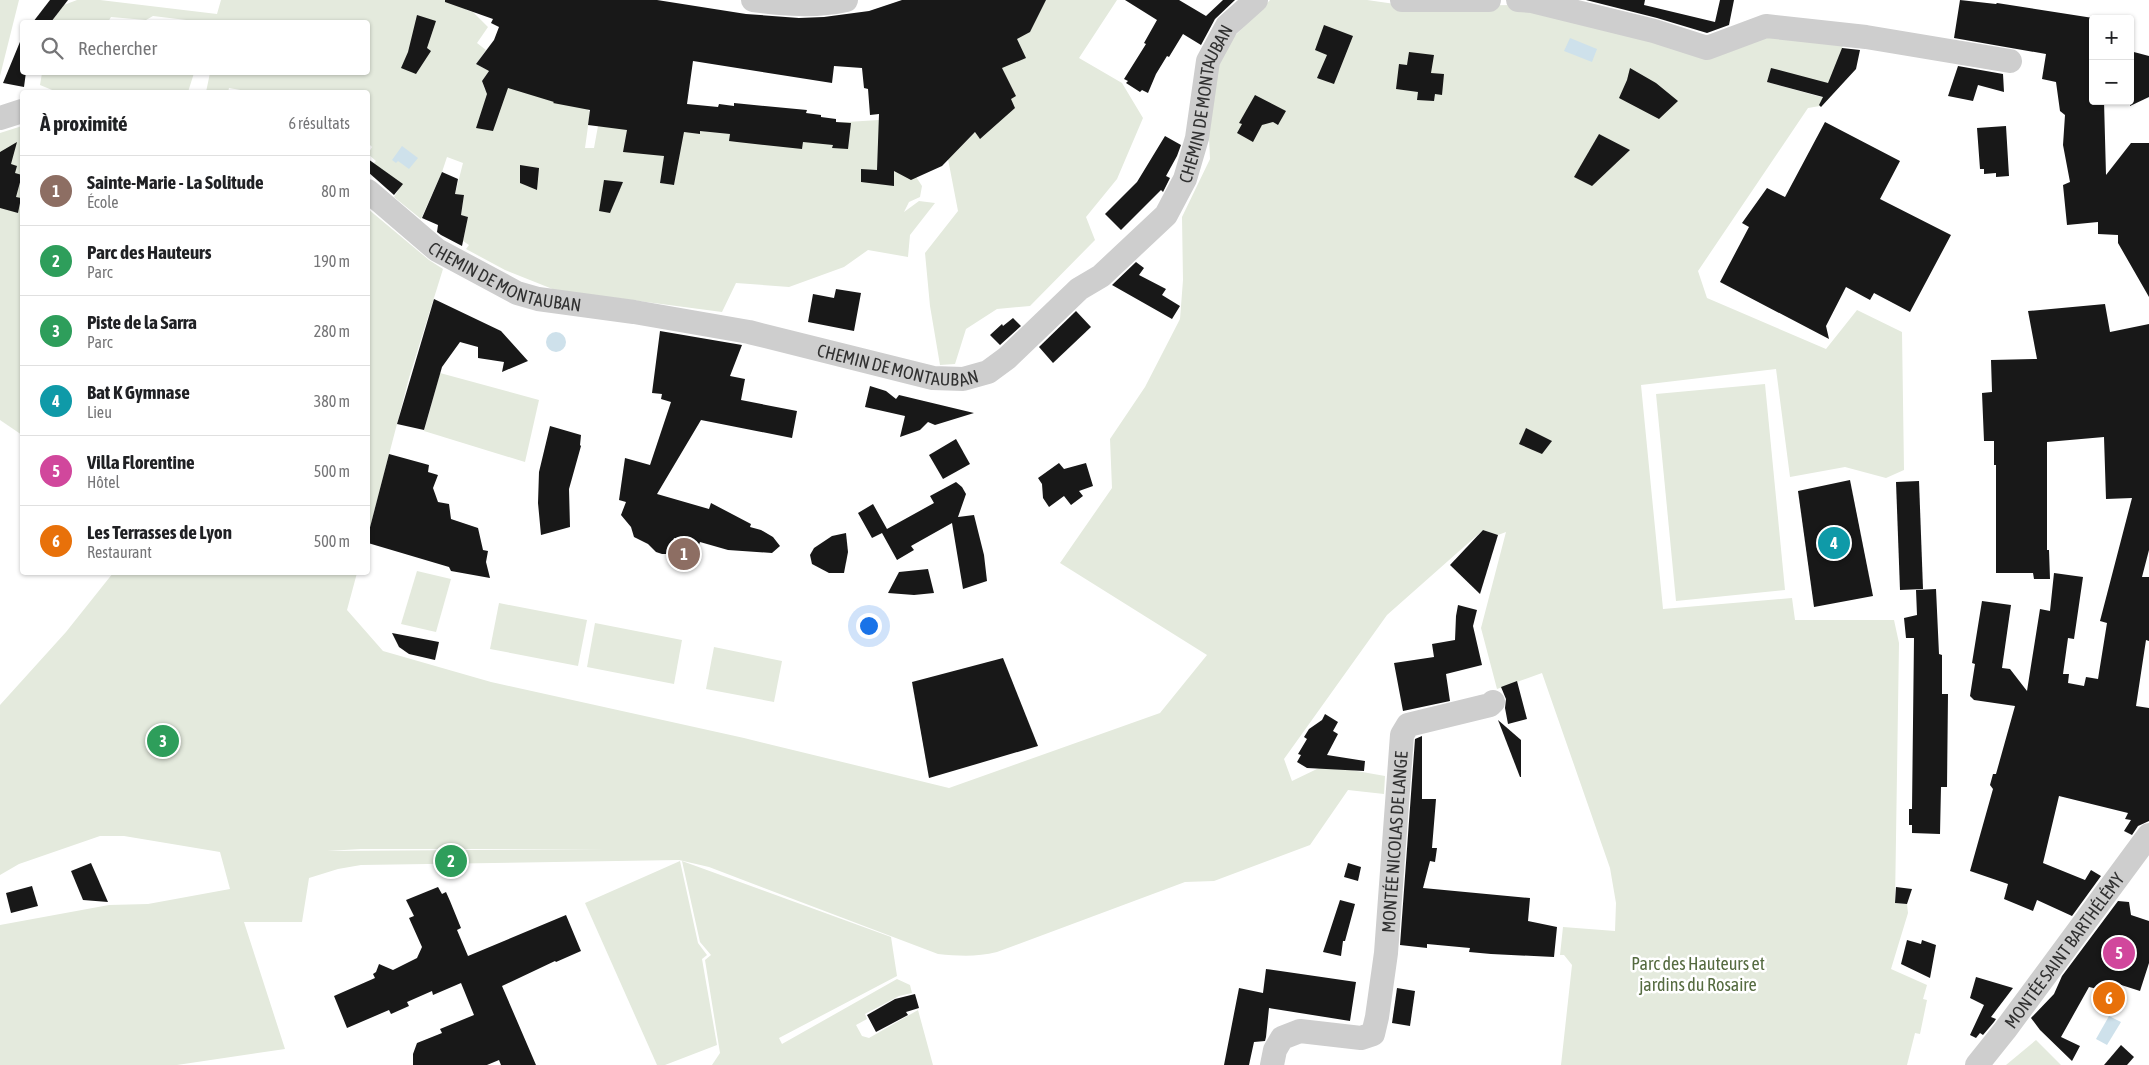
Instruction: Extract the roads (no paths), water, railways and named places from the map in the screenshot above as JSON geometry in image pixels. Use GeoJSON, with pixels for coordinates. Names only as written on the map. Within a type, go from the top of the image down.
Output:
{"type":"FeatureCollection","features":[{"type":"Feature","properties":{"kind":"street"},"geometry":{"type":"LineString","coordinates":[[753,0],[800,4],[834,3],[846,0]]}},
{"type":"Feature","properties":{"kind":"street","name":"CHEMIN DE MONTAUBAN"},"geometry":{"type":"LineString","coordinates":[[370,192],[437,250],[517,293],[538,299],[574,303],[740,330],[933,378],[953,380],[973,377],[988,372],[1007,358],[1079,289],[1101,276],[1166,215],[1185,179],[1194,146],[1208,61],[1227,26],[1256,0]]}},
{"type":"Feature","properties":{"kind":"street"},"geometry":{"type":"LineString","coordinates":[[1402,0],[1489,0]]}},
{"type":"Feature","properties":{"kind":"street"},"geometry":{"type":"LineString","coordinates":[[1518,0],[1532,1],[1654,31],[1707,48],[1766,26],[1866,37],[2010,61]]}},
{"type":"Feature","properties":{"kind":"street"},"geometry":{"type":"LineString","coordinates":[[0,118],[20,112]]}},
{"type":"Feature","properties":{"kind":"street","name":"MONTÉE NICOLAS DE LANGE"},"geometry":{"type":"LineString","coordinates":[[1272,1065],[1275,1050],[1282,1038],[1300,1031],[1360,1038],[1373,1034],[1377,1017],[1391,898],[1402,735],[1408,725],[1490,705],[1493,702]]}},
{"type":"Feature","properties":{"kind":"street","name":"MONTÉE SAINT BARTHÉLÉMY"},"geometry":{"type":"LineString","coordinates":[[1977,1065],[2149,835]]}},
{"type":"Feature","properties":{"kind":"water"},"geometry":{"type":"Polygon","coordinates":[[[1570,38],[1597,49],[1592,62],[1564,51],[1570,38]]]}},
{"type":"Feature","properties":{"kind":"water"},"geometry":{"type":"Polygon","coordinates":[[[402,146],[418,158],[409,169],[398,161],[396,163],[392,160],[402,146]]]}},
{"type":"Feature","properties":{"kind":"water"},"geometry":{"type":"Polygon","coordinates":[[[556,332],[563,335],[566,342],[563,349],[556,352],[549,349],[546,342],[549,335],[556,332]]]}},
{"type":"Feature","properties":{"kind":"water"},"geometry":{"type":"Polygon","coordinates":[[[2109,1016],[2121,1022],[2107,1045],[2096,1039],[2109,1016]]]}},
{"type":"Feature","properties":{"kind":"place","name":"Bat K Gymnase"},"geometry":{"type":"Point","coordinates":[1834,543]}},
{"type":"Feature","properties":{"kind":"place","name":"Sainte-Marie - La Solitude"},"geometry":{"type":"Point","coordinates":[684,554]}},
{"type":"Feature","properties":{"kind":"place","name":"Piste de la Sarra"},"geometry":{"type":"Point","coordinates":[163,741]}},
{"type":"Feature","properties":{"kind":"place","name":"Parc des Hauteurs"},"geometry":{"type":"Point","coordinates":[451,861]}},
{"type":"Feature","properties":{"kind":"place","name":"Villa Florentine"},"geometry":{"type":"Point","coordinates":[2119,953]}},
{"type":"Feature","properties":{"kind":"place","name":"Les Terrasses de Lyon"},"geometry":{"type":"Point","coordinates":[2109,998]}},
{"type":"Feature","properties":{"kind":"park label","name":"Parc des Hauteurs et jardins du Rosaire"},"geometry":{"type":"Point","coordinates":[1698,973]}}]}
